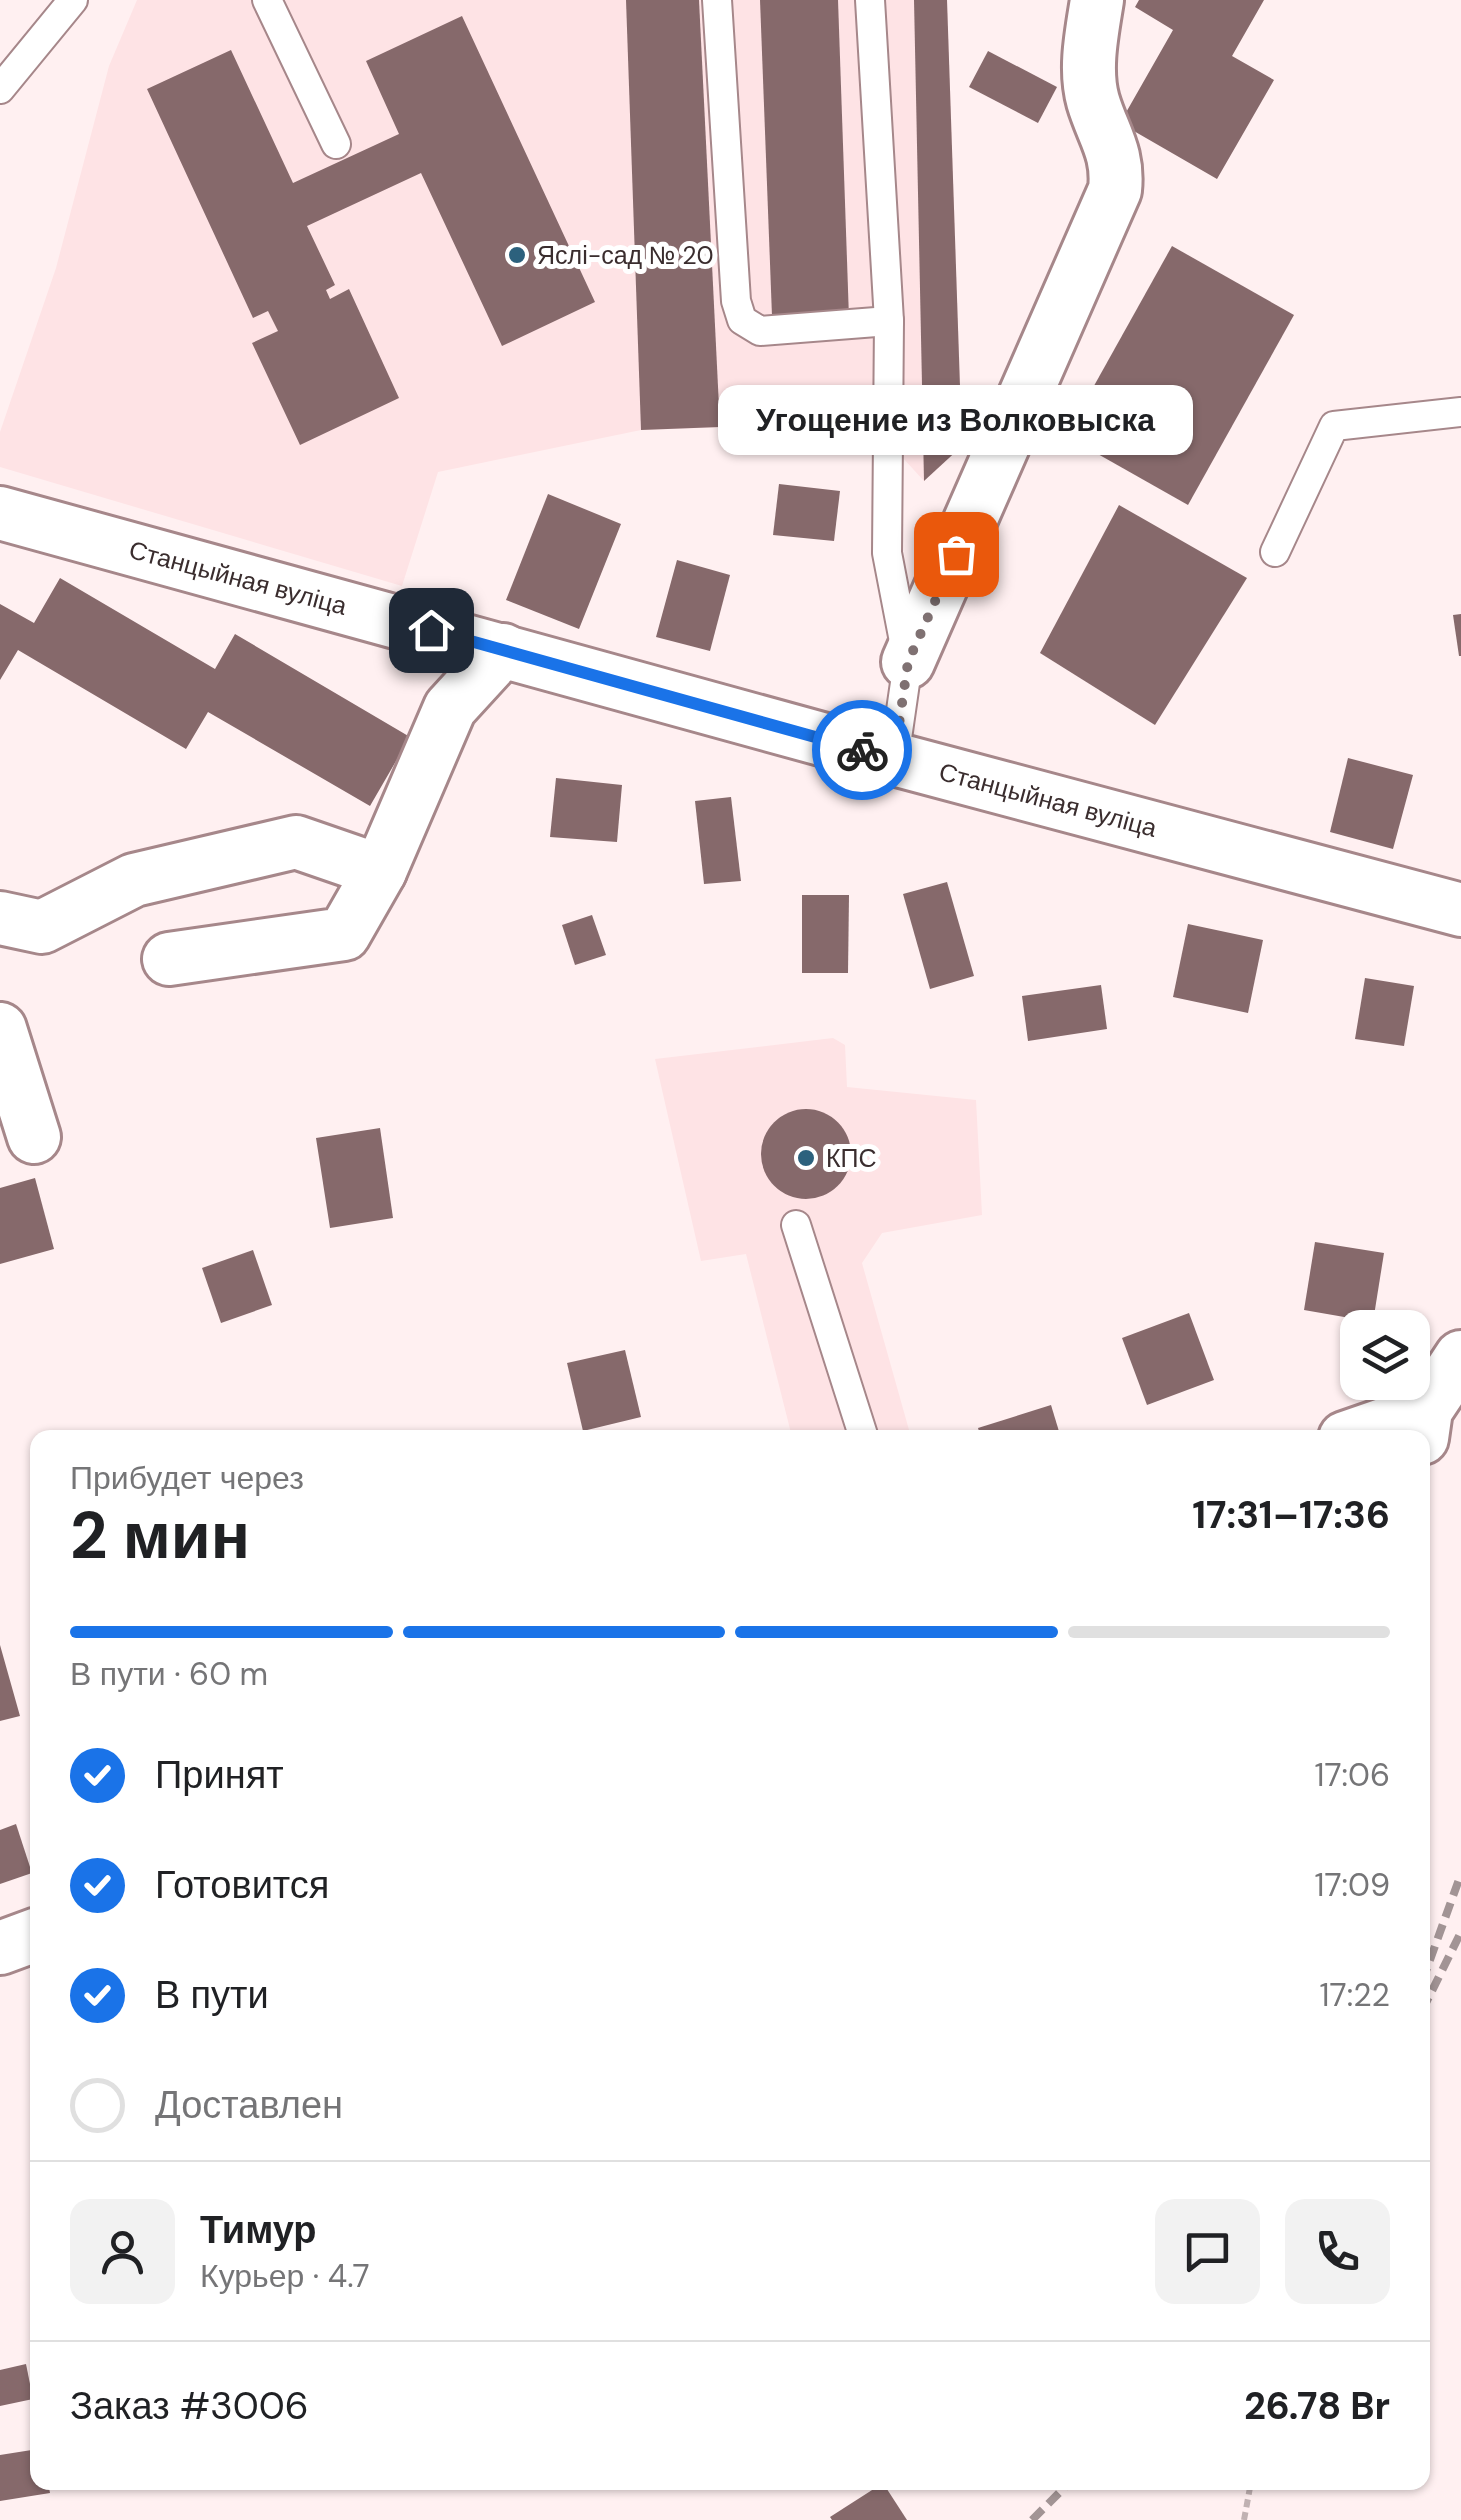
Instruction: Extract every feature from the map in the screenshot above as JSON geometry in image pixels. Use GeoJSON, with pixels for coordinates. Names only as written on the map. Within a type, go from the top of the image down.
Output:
{"type":"FeatureCollection","features":[{"type":"Feature","properties":{"kind":"street"},"geometry":{"type":"LineString","coordinates":[[908,662],[1115,190],[1117,168],[1112,146],[1092,99],[1089,58],[1096,0]]}},
{"type":"Feature","properties":{"kind":"street","name":"Станцыйная вуліца"},"geometry":{"type":"LineString","coordinates":[[0,513],[1461,910]]}},
{"type":"Feature","properties":{"kind":"street"},"geometry":{"type":"LineString","coordinates":[[168,959],[344,934],[380,871],[450,708],[503,650]]}},
{"type":"Feature","properties":{"kind":"street"},"geometry":{"type":"LineString","coordinates":[[0,918],[42,927],[134,880],[296,842],[380,871]]}},
{"type":"Feature","properties":{"kind":"street"},"geometry":{"type":"LineString","coordinates":[[0,1029],[34,1136]]}},
{"type":"Feature","properties":{"kind":"street"},"geometry":{"type":"LineString","coordinates":[[1390,1430],[1424,1424],[1461,1357]]}},
{"type":"Feature","properties":{"kind":"street"},"geometry":{"type":"LineString","coordinates":[[0,1948],[30,1937]]}},
{"type":"Feature","properties":{"kind":"lane"},"geometry":{"type":"LineString","coordinates":[[0,89],[74,0]]}},
{"type":"Feature","properties":{"kind":"lane"},"geometry":{"type":"LineString","coordinates":[[267,0],[336,144]]}},
{"type":"Feature","properties":{"kind":"lane"},"geometry":{"type":"LineString","coordinates":[[717,0],[736,301],[742,320],[760,331],[889,321]]}},
{"type":"Feature","properties":{"kind":"lane"},"geometry":{"type":"LineString","coordinates":[[870,0],[889,321],[887,553],[908,662],[894,759]]}},
{"type":"Feature","properties":{"kind":"lane"},"geometry":{"type":"LineString","coordinates":[[1275,552],[1334,426],[1461,412]]}},
{"type":"Feature","properties":{"kind":"lane"},"geometry":{"type":"LineString","coordinates":[[796,1225],[861,1430]]}},
{"type":"Feature","properties":{"kind":"path"},"geometry":{"type":"LineString","coordinates":[[1244,2520],[1250,2490]]}},
{"type":"Feature","properties":{"kind":"shaded area"},"geometry":{"type":"Polygon","coordinates":[[[137,0],[947,0],[962,446],[924,481],[870,422],[641,430],[438,472],[402,586],[0,467],[0,432],[56,268],[109,66],[137,0]]]}},
{"type":"Feature","properties":{"kind":"shaded area"},"geometry":{"type":"Polygon","coordinates":[[[833,1038],[845,1045],[847,1087],[976,1100],[982,1215],[882,1233],[862,1263],[909,1430],[790,1430],[746,1254],[701,1261],[655,1059],[833,1038]]]}},
{"type":"Feature","properties":{"kind":"building"},"geometry":{"type":"Polygon","coordinates":[[[626,0],[699,0],[720,427],[641,430],[626,0]]]}},
{"type":"Feature","properties":{"kind":"building"},"geometry":{"type":"Polygon","coordinates":[[[760,0],[838,0],[849,318],[772,316],[760,0]]]}},
{"type":"Feature","properties":{"kind":"building"},"geometry":{"type":"Polygon","coordinates":[[[914,0],[947,0],[962,446],[924,481],[914,0]]]}},
{"type":"Feature","properties":{"kind":"building"},"geometry":{"type":"Polygon","coordinates":[[[1139,0],[1264,0],[1232,56],[1274,80],[1217,179],[1120,123],[1173,30],[1135,7],[1139,0]]]}},
{"type":"Feature","properties":{"kind":"building","name":"Яслі-сад № 20"},"geometry":{"type":"Polygon","coordinates":[[[462,16],[595,302],[502,346],[421,173],[307,226],[335,285],[326,290],[330,299],[349,289],[399,398],[300,445],[252,343],[278,331],[268,311],[253,318],[147,89],[231,50],[293,183],[399,134],[366,61],[462,16]]]}},
{"type":"Feature","properties":{"kind":"building"},"geometry":{"type":"Polygon","coordinates":[[[988,51],[1057,87],[1038,123],[969,87],[988,51]]]}},
{"type":"Feature","properties":{"kind":"building"},"geometry":{"type":"Polygon","coordinates":[[[1172,246],[1294,315],[1188,505],[1066,436],[1172,246]]]}},
{"type":"Feature","properties":{"kind":"building"},"geometry":{"type":"Polygon","coordinates":[[[779,484],[840,491],[834,541],[773,535],[779,484]]]}},
{"type":"Feature","properties":{"kind":"building"},"geometry":{"type":"Polygon","coordinates":[[[548,494],[621,524],[579,629],[506,600],[548,494]]]}},
{"type":"Feature","properties":{"kind":"building"},"geometry":{"type":"Polygon","coordinates":[[[1119,505],[1247,578],[1155,725],[1040,653],[1119,505]]]}},
{"type":"Feature","properties":{"kind":"building"},"geometry":{"type":"Polygon","coordinates":[[[677,560],[730,575],[710,651],[656,637],[677,560]]]}},
{"type":"Feature","properties":{"kind":"building"},"geometry":{"type":"Polygon","coordinates":[[[60,578],[215,669],[235,634],[410,737],[370,806],[208,712],[186,749],[18,650],[0,680],[0,604],[34,623],[60,578]]]}},
{"type":"Feature","properties":{"kind":"building"},"geometry":{"type":"Polygon","coordinates":[[[1461,614],[1461,656],[1459,656],[1453,615],[1461,614]]]}},
{"type":"Feature","properties":{"kind":"building"},"geometry":{"type":"Polygon","coordinates":[[[1348,758],[1413,775],[1393,849],[1330,832],[1348,758]]]}},
{"type":"Feature","properties":{"kind":"building"},"geometry":{"type":"Polygon","coordinates":[[[556,778],[622,785],[617,842],[550,837],[556,778]]]}},
{"type":"Feature","properties":{"kind":"building"},"geometry":{"type":"Polygon","coordinates":[[[731,797],[741,881],[704,884],[695,801],[731,797]]]}},
{"type":"Feature","properties":{"kind":"building"},"geometry":{"type":"Polygon","coordinates":[[[947,882],[974,976],[930,989],[903,894],[947,882]]]}},
{"type":"Feature","properties":{"kind":"building"},"geometry":{"type":"Polygon","coordinates":[[[802,895],[849,895],[848,973],[802,973],[802,895]]]}},
{"type":"Feature","properties":{"kind":"building"},"geometry":{"type":"Polygon","coordinates":[[[592,915],[606,955],[575,965],[562,925],[592,915]]]}},
{"type":"Feature","properties":{"kind":"building"},"geometry":{"type":"Polygon","coordinates":[[[1188,924],[1263,940],[1248,1013],[1173,997],[1188,924]]]}},
{"type":"Feature","properties":{"kind":"building"},"geometry":{"type":"Polygon","coordinates":[[[1365,978],[1414,986],[1404,1046],[1355,1039],[1365,978]]]}},
{"type":"Feature","properties":{"kind":"building"},"geometry":{"type":"Polygon","coordinates":[[[1101,985],[1107,1029],[1028,1041],[1022,996],[1101,985]]]}},
{"type":"Feature","properties":{"kind":"building","name":"КПС"},"geometry":{"type":"Polygon","coordinates":[[[806,1109],[823,1112],[838,1122],[848,1137],[848,1171],[838,1186],[823,1196],[806,1199],[789,1196],[774,1186],[764,1171],[761,1154],[764,1137],[774,1122],[789,1112],[806,1109]]]}},
{"type":"Feature","properties":{"kind":"building"},"geometry":{"type":"Polygon","coordinates":[[[380,1128],[393,1218],[330,1228],[316,1138],[380,1128]]]}},
{"type":"Feature","properties":{"kind":"building"},"geometry":{"type":"Polygon","coordinates":[[[35,1178],[54,1249],[0,1264],[0,1188],[35,1178]]]}},
{"type":"Feature","properties":{"kind":"building"},"geometry":{"type":"Polygon","coordinates":[[[1315,1242],[1384,1253],[1375,1310],[1340,1310],[1340,1316],[1304,1310],[1315,1242]]]}},
{"type":"Feature","properties":{"kind":"building"},"geometry":{"type":"Polygon","coordinates":[[[253,1250],[272,1305],[221,1323],[202,1268],[253,1250]]]}},
{"type":"Feature","properties":{"kind":"building"},"geometry":{"type":"Polygon","coordinates":[[[1189,1313],[1214,1380],[1147,1405],[1122,1338],[1189,1313]]]}},
{"type":"Feature","properties":{"kind":"building"},"geometry":{"type":"Polygon","coordinates":[[[625,1350],[641,1417],[583,1430],[567,1363],[625,1350]]]}},
{"type":"Feature","properties":{"kind":"building"},"geometry":{"type":"Polygon","coordinates":[[[1051,1405],[1059,1430],[979,1430],[1051,1405]]]}},
{"type":"Feature","properties":{"kind":"building"},"geometry":{"type":"Polygon","coordinates":[[[0,1645],[20,1716],[0,1721],[0,1645]]]}},
{"type":"Feature","properties":{"kind":"building"},"geometry":{"type":"Polygon","coordinates":[[[16,1824],[30,1874],[0,1884],[0,1830],[16,1824]]]}},
{"type":"Feature","properties":{"kind":"building"},"geometry":{"type":"Polygon","coordinates":[[[26,2364],[30,2400],[0,2406],[0,2370],[26,2364]]]}},
{"type":"Feature","properties":{"kind":"building"},"geometry":{"type":"Polygon","coordinates":[[[30,2450],[30,2490],[50,2493],[0,2501],[0,2455],[30,2450]]]}},
{"type":"Feature","properties":{"kind":"building"},"geometry":{"type":"Polygon","coordinates":[[[872,2490],[888,2490],[907,2520],[832,2520],[830,2517],[872,2490]]]}},
{"type":"Feature","properties":{"kind":"railway"},"geometry":{"type":"LineString","coordinates":[[1430,1960],[1461,1874]]}},
{"type":"Feature","properties":{"kind":"railway"},"geometry":{"type":"LineString","coordinates":[[1430,1995],[1461,1932]]}},
{"type":"Feature","properties":{"kind":"railway"},"geometry":{"type":"LineString","coordinates":[[1032,2520],[1062,2490]]}},
{"type":"Feature","properties":{"kind":"way so far"},"geometry":{"type":"LineString","coordinates":[[862,750],[894,759],[908,662],[956,554]]}},
{"type":"Feature","properties":{"kind":"place","name":"Яслі-сад № 20"},"geometry":{"type":"Point","coordinates":[517,255]}},
{"type":"Feature","properties":{"kind":"place","name":"Угощение из Волковыска"},"geometry":{"type":"Point","coordinates":[956,554]}},
{"type":"Feature","properties":{"kind":"place","name":"КПС"},"geometry":{"type":"Point","coordinates":[806,1158]}},
{"type":"Feature","properties":{"kind":"route"},"geometry":{"type":"LineString","coordinates":[[431,630],[862,750]]}}]}
